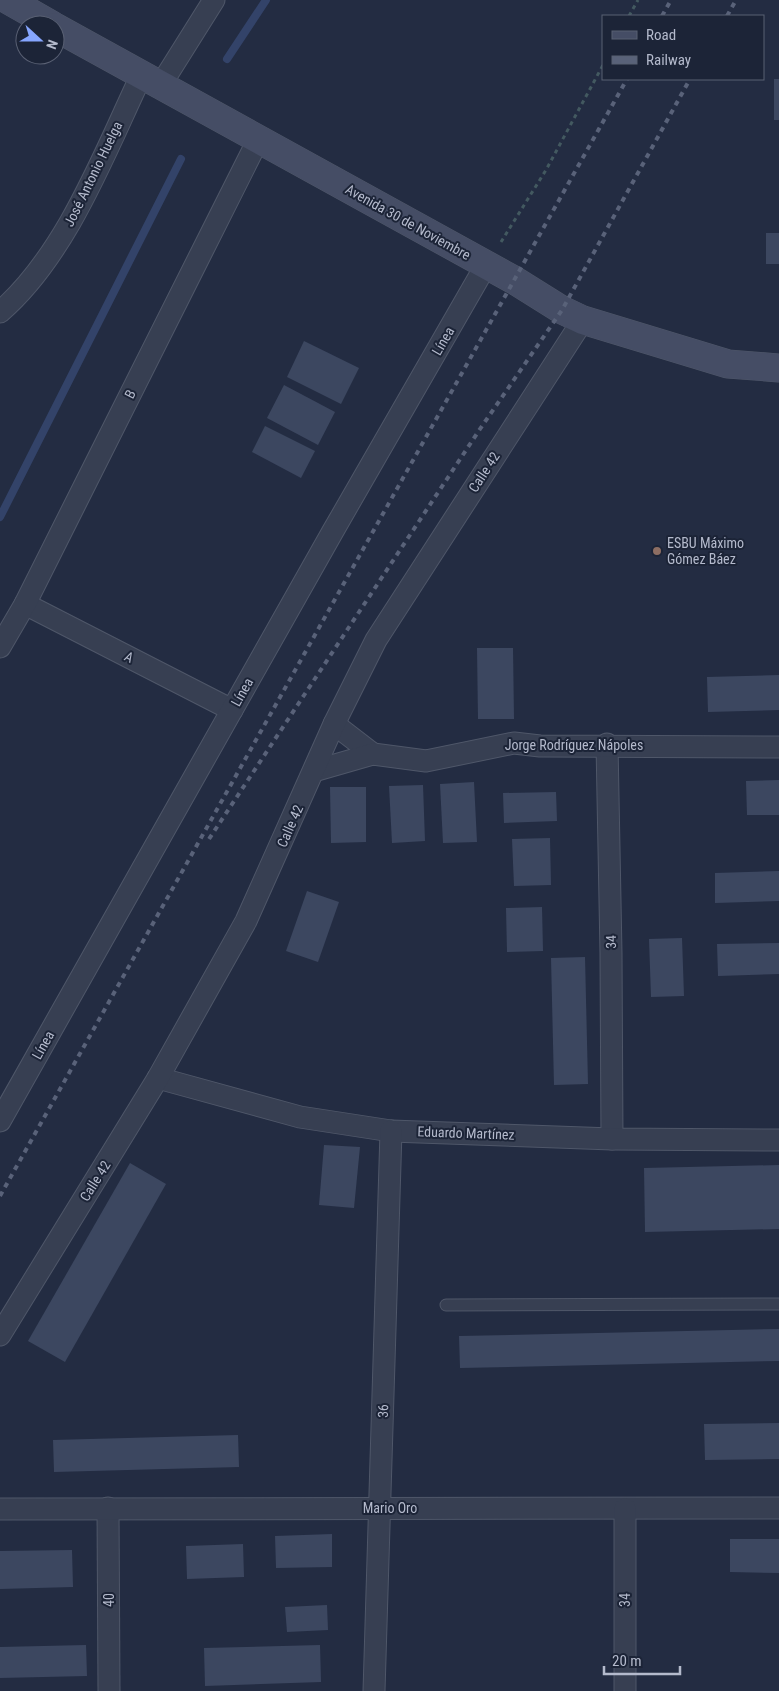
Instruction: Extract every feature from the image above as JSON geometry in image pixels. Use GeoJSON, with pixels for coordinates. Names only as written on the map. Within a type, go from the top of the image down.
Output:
{"type":"FeatureCollection","features":[{"type":"Feature","properties":{"kind":"main road"},"geometry":{"type":"LineString","coordinates":[[8,0],[34,15]]}},
{"type":"Feature","properties":{"kind":"main road","name":"Avenida 30 de Noviembre"},"geometry":{"type":"LineString","coordinates":[[65,33],[583,320],[728,364],[779,368]]}},
{"type":"Feature","properties":{"kind":"street","name":"José Antonio Huelga"},"geometry":{"type":"LineString","coordinates":[[0,312],[18,297],[70,224],[150,81],[214,0]]}},
{"type":"Feature","properties":{"kind":"street","name":"B"},"geometry":{"type":"LineString","coordinates":[[0,647],[25,604],[258,140]]}},
{"type":"Feature","properties":{"kind":"street","name":"Línea"},"geometry":{"type":"LineString","coordinates":[[0,1121],[486,266]]}},
{"type":"Feature","properties":{"kind":"street","name":"Calle 42"},"geometry":{"type":"LineString","coordinates":[[0,1335],[158,1078],[246,921],[334,724],[376,640],[583,320]]}},
{"type":"Feature","properties":{"kind":"street","name":"A"},"geometry":{"type":"LineString","coordinates":[[25,604],[232,710]]}},
{"type":"Feature","properties":{"kind":"street"},"geometry":{"type":"LineString","coordinates":[[334,724],[373,754]]}},
{"type":"Feature","properties":{"kind":"street","name":"Jorge Rodríguez Nápoles"},"geometry":{"type":"LineString","coordinates":[[314,771],[373,754],[426,761],[514,743],[540,746],[607,744],[779,747]]}},
{"type":"Feature","properties":{"kind":"street","name":"34"},"geometry":{"type":"LineString","coordinates":[[607,744],[612,953],[612,1139]]}},
{"type":"Feature","properties":{"kind":"street","name":"Eduardo Martínez"},"geometry":{"type":"LineString","coordinates":[[158,1078],[300,1117],[391,1131],[612,1139],[779,1140]]}},
{"type":"Feature","properties":{"kind":"street","name":"36"},"geometry":{"type":"LineString","coordinates":[[374,1691],[391,1131]]}},
{"type":"Feature","properties":{"kind":"street","name":"40"},"geometry":{"type":"LineString","coordinates":[[108,1508],[109,1691]]}},
{"type":"Feature","properties":{"kind":"street","name":"Mario Oro"},"geometry":{"type":"LineString","coordinates":[[0,1509],[779,1508]]}},
{"type":"Feature","properties":{"kind":"street","name":"34"},"geometry":{"type":"LineString","coordinates":[[625,1509],[625,1691]]}},
{"type":"Feature","properties":{"kind":"lane"},"geometry":{"type":"LineString","coordinates":[[446,1304],[779,1304]]}},
{"type":"Feature","properties":{"kind":"path"},"geometry":{"type":"LineString","coordinates":[[630,15],[638,0]]}},
{"type":"Feature","properties":{"kind":"path"},"geometry":{"type":"LineString","coordinates":[[486,266],[546,170],[602,67]]}},
{"type":"Feature","properties":{"kind":"building"},"geometry":{"type":"Polygon","coordinates":[[[774,79],[779,79],[779,120],[774,120],[774,79]]]}},
{"type":"Feature","properties":{"kind":"building"},"geometry":{"type":"Polygon","coordinates":[[[766,233],[779,233],[779,264],[766,264],[766,233]]]}},
{"type":"Feature","properties":{"kind":"building"},"geometry":{"type":"Polygon","coordinates":[[[304,341],[359,368],[341,404],[287,377],[304,341]]]}},
{"type":"Feature","properties":{"kind":"building"},"geometry":{"type":"Polygon","coordinates":[[[284,385],[335,412],[318,445],[267,418],[284,385]]]}},
{"type":"Feature","properties":{"kind":"building"},"geometry":{"type":"Polygon","coordinates":[[[265,426],[315,451],[301,478],[252,452],[265,426]]]}},
{"type":"Feature","properties":{"kind":"building"},"geometry":{"type":"Polygon","coordinates":[[[477,648],[513,648],[514,719],[478,719],[477,648]]]}},
{"type":"Feature","properties":{"kind":"building"},"geometry":{"type":"Polygon","coordinates":[[[779,675],[779,710],[708,712],[707,677],[779,675]]]}},
{"type":"Feature","properties":{"kind":"building"},"geometry":{"type":"Polygon","coordinates":[[[779,780],[779,815],[747,815],[746,781],[779,780]]]}},
{"type":"Feature","properties":{"kind":"building"},"geometry":{"type":"Polygon","coordinates":[[[474,782],[477,842],[443,843],[440,784],[474,782]]]}},
{"type":"Feature","properties":{"kind":"building"},"geometry":{"type":"Polygon","coordinates":[[[423,785],[425,841],[392,843],[389,786],[423,785]]]}},
{"type":"Feature","properties":{"kind":"building"},"geometry":{"type":"Polygon","coordinates":[[[330,787],[366,787],[366,842],[331,843],[330,787]]]}},
{"type":"Feature","properties":{"kind":"building"},"geometry":{"type":"Polygon","coordinates":[[[556,792],[557,821],[504,823],[503,793],[556,792]]]}},
{"type":"Feature","properties":{"kind":"building"},"geometry":{"type":"Polygon","coordinates":[[[550,838],[551,885],[514,886],[512,839],[550,838]]]}},
{"type":"Feature","properties":{"kind":"building"},"geometry":{"type":"Polygon","coordinates":[[[779,871],[779,901],[715,903],[715,873],[779,871]]]}},
{"type":"Feature","properties":{"kind":"building"},"geometry":{"type":"Polygon","coordinates":[[[307,891],[339,902],[318,962],[286,951],[307,891]]]}},
{"type":"Feature","properties":{"kind":"building"},"geometry":{"type":"Polygon","coordinates":[[[542,907],[543,951],[507,952],[506,908],[542,907]]]}},
{"type":"Feature","properties":{"kind":"building"},"geometry":{"type":"Polygon","coordinates":[[[682,938],[684,996],[651,997],[649,939],[682,938]]]}},
{"type":"Feature","properties":{"kind":"building"},"geometry":{"type":"Polygon","coordinates":[[[779,943],[779,974],[718,976],[717,944],[779,943]]]}},
{"type":"Feature","properties":{"kind":"building"},"geometry":{"type":"Polygon","coordinates":[[[585,957],[588,1084],[554,1085],[551,958],[585,957]]]}},
{"type":"Feature","properties":{"kind":"building"},"geometry":{"type":"Polygon","coordinates":[[[324,1145],[360,1147],[354,1208],[319,1205],[324,1145]]]}},
{"type":"Feature","properties":{"kind":"building"},"geometry":{"type":"Polygon","coordinates":[[[130,1163],[166,1184],[65,1362],[28,1341],[130,1163]]]}},
{"type":"Feature","properties":{"kind":"building"},"geometry":{"type":"Polygon","coordinates":[[[779,1165],[779,1229],[645,1232],[644,1168],[779,1165]]]}},
{"type":"Feature","properties":{"kind":"building"},"geometry":{"type":"Polygon","coordinates":[[[779,1329],[779,1361],[460,1368],[459,1336],[779,1329]]]}},
{"type":"Feature","properties":{"kind":"building"},"geometry":{"type":"Polygon","coordinates":[[[779,1423],[779,1459],[705,1460],[704,1424],[779,1423]]]}},
{"type":"Feature","properties":{"kind":"building"},"geometry":{"type":"Polygon","coordinates":[[[238,1435],[239,1467],[54,1472],[53,1440],[238,1435]]]}},
{"type":"Feature","properties":{"kind":"building"},"geometry":{"type":"Polygon","coordinates":[[[332,1534],[332,1567],[276,1568],[275,1536],[332,1534]]]}},
{"type":"Feature","properties":{"kind":"building"},"geometry":{"type":"Polygon","coordinates":[[[730,1539],[779,1539],[779,1573],[730,1572],[730,1539]]]}},
{"type":"Feature","properties":{"kind":"building"},"geometry":{"type":"Polygon","coordinates":[[[243,1544],[244,1577],[187,1579],[186,1546],[243,1544]]]}},
{"type":"Feature","properties":{"kind":"building"},"geometry":{"type":"Polygon","coordinates":[[[72,1550],[73,1587],[0,1589],[0,1551],[72,1550]]]}},
{"type":"Feature","properties":{"kind":"building"},"geometry":{"type":"Polygon","coordinates":[[[327,1605],[328,1630],[287,1632],[285,1607],[327,1605]]]}},
{"type":"Feature","properties":{"kind":"building"},"geometry":{"type":"Polygon","coordinates":[[[86,1645],[87,1676],[0,1678],[0,1647],[86,1645]]]}},
{"type":"Feature","properties":{"kind":"building"},"geometry":{"type":"Polygon","coordinates":[[[320,1645],[321,1682],[205,1686],[204,1648],[320,1645]]]}},
{"type":"Feature","properties":{"kind":"waterway"},"geometry":{"type":"LineString","coordinates":[[227,59],[266,0]]}},
{"type":"Feature","properties":{"kind":"waterway"},"geometry":{"type":"LineString","coordinates":[[0,517],[181,159]]}},
{"type":"Feature","properties":{"kind":"railway"},"geometry":{"type":"LineString","coordinates":[[663,15],[671,0]]}},
{"type":"Feature","properties":{"kind":"railway"},"geometry":{"type":"LineString","coordinates":[[728,15],[736,0]]}},
{"type":"Feature","properties":{"kind":"railway"},"geometry":{"type":"LineString","coordinates":[[0,1196],[626,80]]}},
{"type":"Feature","properties":{"kind":"railway"},"geometry":{"type":"LineString","coordinates":[[209,839],[480,429],[562,310],[689,80]]}},
{"type":"Feature","properties":{"kind":"place","name":"ESBU Máximo Gómez Báez"},"geometry":{"type":"Point","coordinates":[657,551]}}]}
